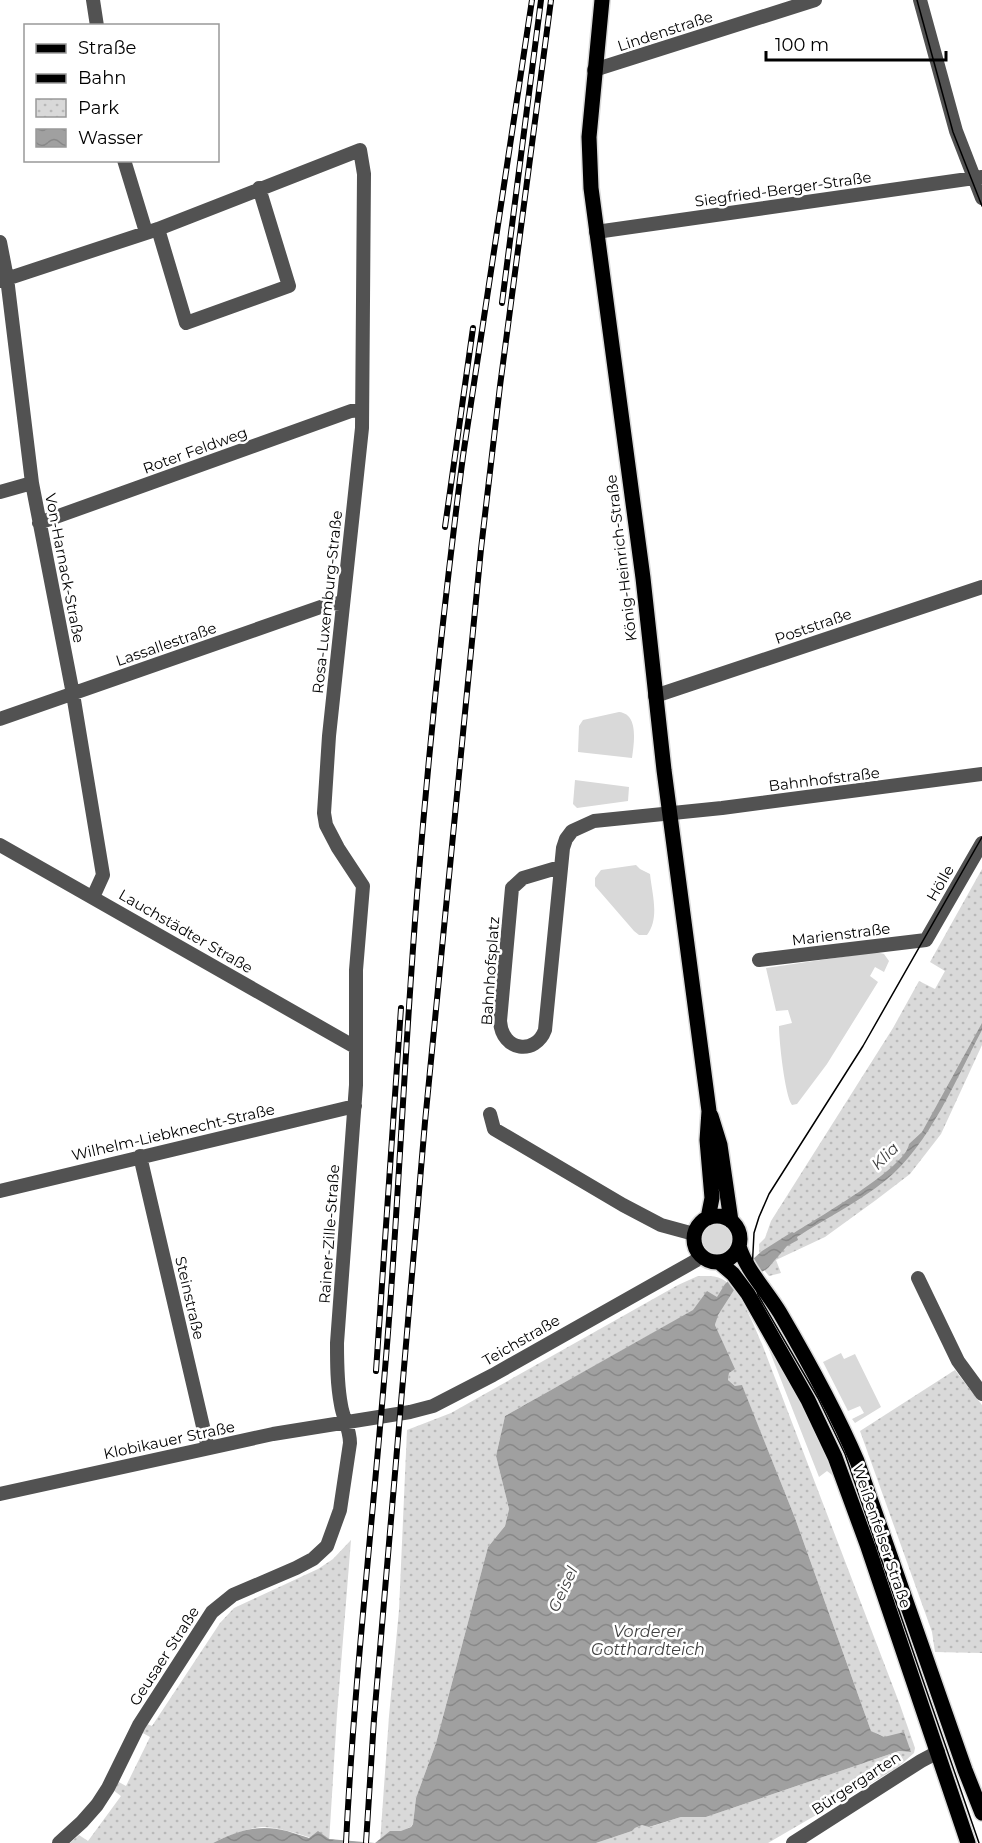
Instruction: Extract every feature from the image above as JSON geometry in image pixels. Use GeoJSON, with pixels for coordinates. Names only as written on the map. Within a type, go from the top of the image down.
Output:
{"type":"FeatureCollection","features":[{"type":"Feature","properties":{"kind":"main road","name":"König-Heinrich-Straße"},"geometry":{"type":"LineString","coordinates":[[602,0],[594,70],[589,162],[596,232],[643,578],[655,696],[709,1111],[720,1145],[731,1221]]}},
{"type":"Feature","properties":{"kind":"main road","name":"König-Heinrich-Straße"},"geometry":{"type":"LineString","coordinates":[[708,1218],[712,1198],[706,1140],[709,1111]]}},
{"type":"Feature","properties":{"kind":"main road"},"geometry":{"type":"LineString","coordinates":[[720,1216],[731,1221],[740,1234],[739,1246],[732,1257],[719,1262],[707,1260],[700,1255],[695,1246],[694,1234],[701,1222],[720,1216]]}},
{"type":"Feature","properties":{"kind":"main road","name":"Weißenfelser Straße"},"geometry":{"type":"LineString","coordinates":[[739,1246],[744,1258],[780,1313],[823,1388],[849,1442],[964,1770],[982,1813]]}},
{"type":"Feature","properties":{"kind":"main road","name":"Weißenfelser Straße"},"geometry":{"type":"LineString","coordinates":[[719,1262],[733,1274],[748,1294],[818,1419],[854,1504],[968,1843]]}},
{"type":"Feature","properties":{"kind":"street"},"geometry":{"type":"LineString","coordinates":[[93,0],[97,24]]}},
{"type":"Feature","properties":{"kind":"street","name":"Lindenstraße"},"geometry":{"type":"LineString","coordinates":[[594,70],[815,0]]}},
{"type":"Feature","properties":{"kind":"street"},"geometry":{"type":"LineString","coordinates":[[920,0],[956,131],[978,178],[982,198]]}},
{"type":"Feature","properties":{"kind":"street","name":"Rosa-Luxemburg-Straße"},"geometry":{"type":"LineString","coordinates":[[259,188],[360,150],[364,174],[362,410],[324,813],[326,825],[338,848],[363,886],[356,970],[355,1047]]}},
{"type":"Feature","properties":{"kind":"street"},"geometry":{"type":"LineString","coordinates":[[3,279],[152,230],[259,188],[289,286],[186,323],[152,230],[125,162]]}},
{"type":"Feature","properties":{"kind":"street","name":"Siegfried-Berger-Straße"},"geometry":{"type":"LineString","coordinates":[[596,232],[978,178]]}},
{"type":"Feature","properties":{"kind":"street","name":"Von-Harnack-Straße"},"geometry":{"type":"LineString","coordinates":[[0,242],[3,279],[32,483],[73,694],[103,875],[93,897]]}},
{"type":"Feature","properties":{"kind":"street","name":"Roter Feldweg"},"geometry":{"type":"LineString","coordinates":[[39,523],[340,415],[362,410]]}},
{"type":"Feature","properties":{"kind":"street"},"geometry":{"type":"LineString","coordinates":[[0,492],[32,483]]}},
{"type":"Feature","properties":{"kind":"street","name":"Poststraße"},"geometry":{"type":"LineString","coordinates":[[655,696],[982,587]]}},
{"type":"Feature","properties":{"kind":"street","name":"Lassallestraße"},"geometry":{"type":"LineString","coordinates":[[0,719],[332,603],[343,604]]}},
{"type":"Feature","properties":{"kind":"street"},"geometry":{"type":"LineString","coordinates":[[975,776],[982,788]]}},
{"type":"Feature","properties":{"kind":"street","name":"Bahnhofstraße"},"geometry":{"type":"LineString","coordinates":[[670,813],[975,776]]}},
{"type":"Feature","properties":{"kind":"street","name":"Bahnhofsplatz"},"geometry":{"type":"LineString","coordinates":[[560,867],[524,878],[512,888],[500,1021],[502,1035],[512,1044],[525,1046],[536,1042],[543,1034],[546,1025],[560,867],[566,839],[572,831],[583,825],[607,819],[670,813]]}},
{"type":"Feature","properties":{"kind":"street","name":"Hölle"},"geometry":{"type":"LineString","coordinates":[[926,940],[982,843]]}},
{"type":"Feature","properties":{"kind":"street","name":"Lauchstädter Straße"},"geometry":{"type":"LineString","coordinates":[[0,845],[355,1047]]}},
{"type":"Feature","properties":{"kind":"street","name":"Marienstraße"},"geometry":{"type":"LineString","coordinates":[[759,960],[926,940]]}},
{"type":"Feature","properties":{"kind":"street","name":"Rainer-Zille-Straße"},"geometry":{"type":"LineString","coordinates":[[346,1423],[341,1408],[337,1378],[337,1342],[355,1106],[355,1047]]}},
{"type":"Feature","properties":{"kind":"street","name":"Wilhelm-Liebknecht-Straße"},"geometry":{"type":"LineString","coordinates":[[0,1191],[355,1106]]}},
{"type":"Feature","properties":{"kind":"street"},"geometry":{"type":"LineString","coordinates":[[490,1114],[494,1129],[623,1205],[661,1225],[694,1234]]}},
{"type":"Feature","properties":{"kind":"street","name":"Steinstraße"},"geometry":{"type":"LineString","coordinates":[[140,1156],[208,1448]]}},
{"type":"Feature","properties":{"kind":"street","name":"Teichstraße"},"geometry":{"type":"LineString","coordinates":[[346,1423],[410,1412],[450,1399],[695,1261],[700,1255]]}},
{"type":"Feature","properties":{"kind":"street"},"geometry":{"type":"LineString","coordinates":[[918,1278],[958,1361],[982,1394]]}},
{"type":"Feature","properties":{"kind":"street","name":"Klobikauer Straße"},"geometry":{"type":"LineString","coordinates":[[0,1494],[273,1434],[346,1423]]}},
{"type":"Feature","properties":{"kind":"street","name":"Geusaer Straße"},"geometry":{"type":"LineString","coordinates":[[59,1843],[82,1822],[108,1788],[139,1725],[212,1612],[232,1595],[296,1568],[313,1559],[327,1546],[340,1510],[348,1466],[350,1438],[346,1423]]}},
{"type":"Feature","properties":{"kind":"street","name":"Bürgergarten"},"geometry":{"type":"LineString","coordinates":[[794,1843],[938,1752]]}},
{"type":"Feature","properties":{"kind":"green space"},"geometry":{"type":"Polygon","coordinates":[[[619,712],[630,718],[634,730],[632,758],[578,752],[579,726],[583,720],[619,712]]]}},
{"type":"Feature","properties":{"kind":"green space"},"geometry":{"type":"Polygon","coordinates":[[[575,780],[629,787],[628,801],[577,808],[573,804],[575,780]]]}},
{"type":"Feature","properties":{"kind":"green space"},"geometry":{"type":"Polygon","coordinates":[[[636,865],[650,874],[654,914],[647,935],[639,935],[634,931],[595,886],[595,878],[601,870],[636,865]]]}},
{"type":"Feature","properties":{"kind":"green space"},"geometry":{"type":"Polygon","coordinates":[[[982,869],[982,1045],[941,1134],[910,1174],[825,1237],[776,1260],[781,1273],[769,1276],[760,1265],[759,1244],[765,1238],[771,1221],[893,1028],[919,981],[935,989],[945,971],[930,962],[982,869]]]}},
{"type":"Feature","properties":{"kind":"green space"},"geometry":{"type":"Polygon","coordinates":[[[876,952],[884,954],[889,961],[884,972],[875,967],[870,976],[878,982],[827,1064],[797,1104],[792,1105],[785,1080],[779,1026],[792,1023],[788,1010],[776,1011],[766,968],[876,952]]]}},
{"type":"Feature","properties":{"kind":"green space"},"geometry":{"type":"Polygon","coordinates":[[[716,1223],[727,1228],[732,1239],[727,1250],[716,1255],[705,1250],[700,1239],[705,1228],[716,1223]]]}},
{"type":"Feature","properties":{"kind":"green space"},"geometry":{"type":"Polygon","coordinates":[[[698,1276],[716,1277],[729,1284],[751,1318],[900,1705],[915,1748],[914,1753],[897,1768],[768,1843],[596,1843],[632,1831],[642,1825],[650,1827],[681,1817],[706,1817],[899,1751],[910,1752],[871,1731],[795,1518],[742,1386],[735,1386],[728,1380],[729,1373],[734,1369],[715,1325],[716,1322],[694,1310],[505,1416],[496,1456],[509,1509],[505,1526],[488,1547],[436,1743],[416,1798],[413,1824],[380,1843],[399,1610],[407,1430],[451,1413],[678,1285],[698,1276]]]}},
{"type":"Feature","properties":{"kind":"green space"},"geometry":{"type":"Polygon","coordinates":[[[763,1334],[814,1421],[841,1482],[827,1471],[819,1477],[763,1334]]]}},
{"type":"Feature","properties":{"kind":"green space"},"geometry":{"type":"Polygon","coordinates":[[[841,1353],[844,1359],[855,1354],[881,1407],[855,1423],[852,1419],[864,1413],[860,1406],[848,1411],[823,1362],[841,1353]]]}},
{"type":"Feature","properties":{"kind":"green space"},"geometry":{"type":"Polygon","coordinates":[[[955,1370],[982,1405],[982,1653],[935,1652],[932,1632],[860,1431],[955,1370]]]}},
{"type":"Feature","properties":{"kind":"green space"},"geometry":{"type":"Polygon","coordinates":[[[351,1540],[329,1843],[289,1831],[258,1827],[213,1843],[70,1843],[79,1835],[88,1841],[121,1796],[113,1790],[117,1781],[126,1786],[150,1737],[141,1732],[147,1724],[152,1726],[220,1623],[234,1608],[318,1569],[333,1559],[351,1540]]]}},
{"type":"Feature","properties":{"kind":"water","name":"Vorderer Gotthardteich"},"geometry":{"type":"Polygon","coordinates":[[[982,1023],[982,1030],[941,1110],[902,1165],[865,1196],[797,1237],[798,1240],[787,1246],[768,1268],[734,1290],[718,1315],[715,1325],[735,1369],[729,1373],[728,1380],[735,1386],[742,1385],[795,1518],[871,1731],[884,1737],[904,1732],[911,1752],[899,1751],[706,1817],[681,1817],[649,1827],[642,1825],[632,1831],[596,1843],[375,1843],[390,1831],[401,1831],[413,1824],[416,1798],[436,1743],[488,1547],[505,1526],[509,1509],[496,1456],[505,1416],[693,1310],[707,1291],[717,1297],[725,1284],[762,1251],[840,1205],[893,1166],[904,1154],[909,1144],[922,1132],[982,1023]]]}},
{"type":"Feature","properties":{"kind":"water"},"geometry":{"type":"Polygon","coordinates":[[[267,1828],[309,1838],[318,1831],[329,1839],[375,1843],[213,1843],[240,1832],[267,1828]]]}},
{"type":"Feature","properties":{"kind":"tram line"},"geometry":{"type":"LineString","coordinates":[[917,0],[953,132],[982,206]]}},
{"type":"Feature","properties":{"kind":"tram line"},"geometry":{"type":"LineString","coordinates":[[979,1843],[845,1454],[818,1398],[758,1295],[752,1271],[754,1233],[769,1194],[863,1046],[982,837]]}},
{"type":"Feature","properties":{"kind":"railway"},"geometry":{"type":"LineString","coordinates":[[346,1843],[355,1709],[390,1306],[413,946],[432,730],[463,456],[532,0]]}},
{"type":"Feature","properties":{"kind":"railway"},"geometry":{"type":"LineString","coordinates":[[502,303],[541,0]]}},
{"type":"Feature","properties":{"kind":"railway"},"geometry":{"type":"LineString","coordinates":[[366,1843],[374,1719],[425,1122],[481,549],[551,0]]}},
{"type":"Feature","properties":{"kind":"railway"},"geometry":{"type":"LineString","coordinates":[[445,527],[473,328]]}},
{"type":"Feature","properties":{"kind":"railway"},"geometry":{"type":"LineString","coordinates":[[376,1371],[401,1008]]}},
{"type":"Feature","properties":{"kind":"water label","name":"Klia"},"geometry":{"type":"Point","coordinates":[885,1156]}},
{"type":"Feature","properties":{"kind":"water label","name":"Geisel"},"geometry":{"type":"Point","coordinates":[563,1589]}}]}
